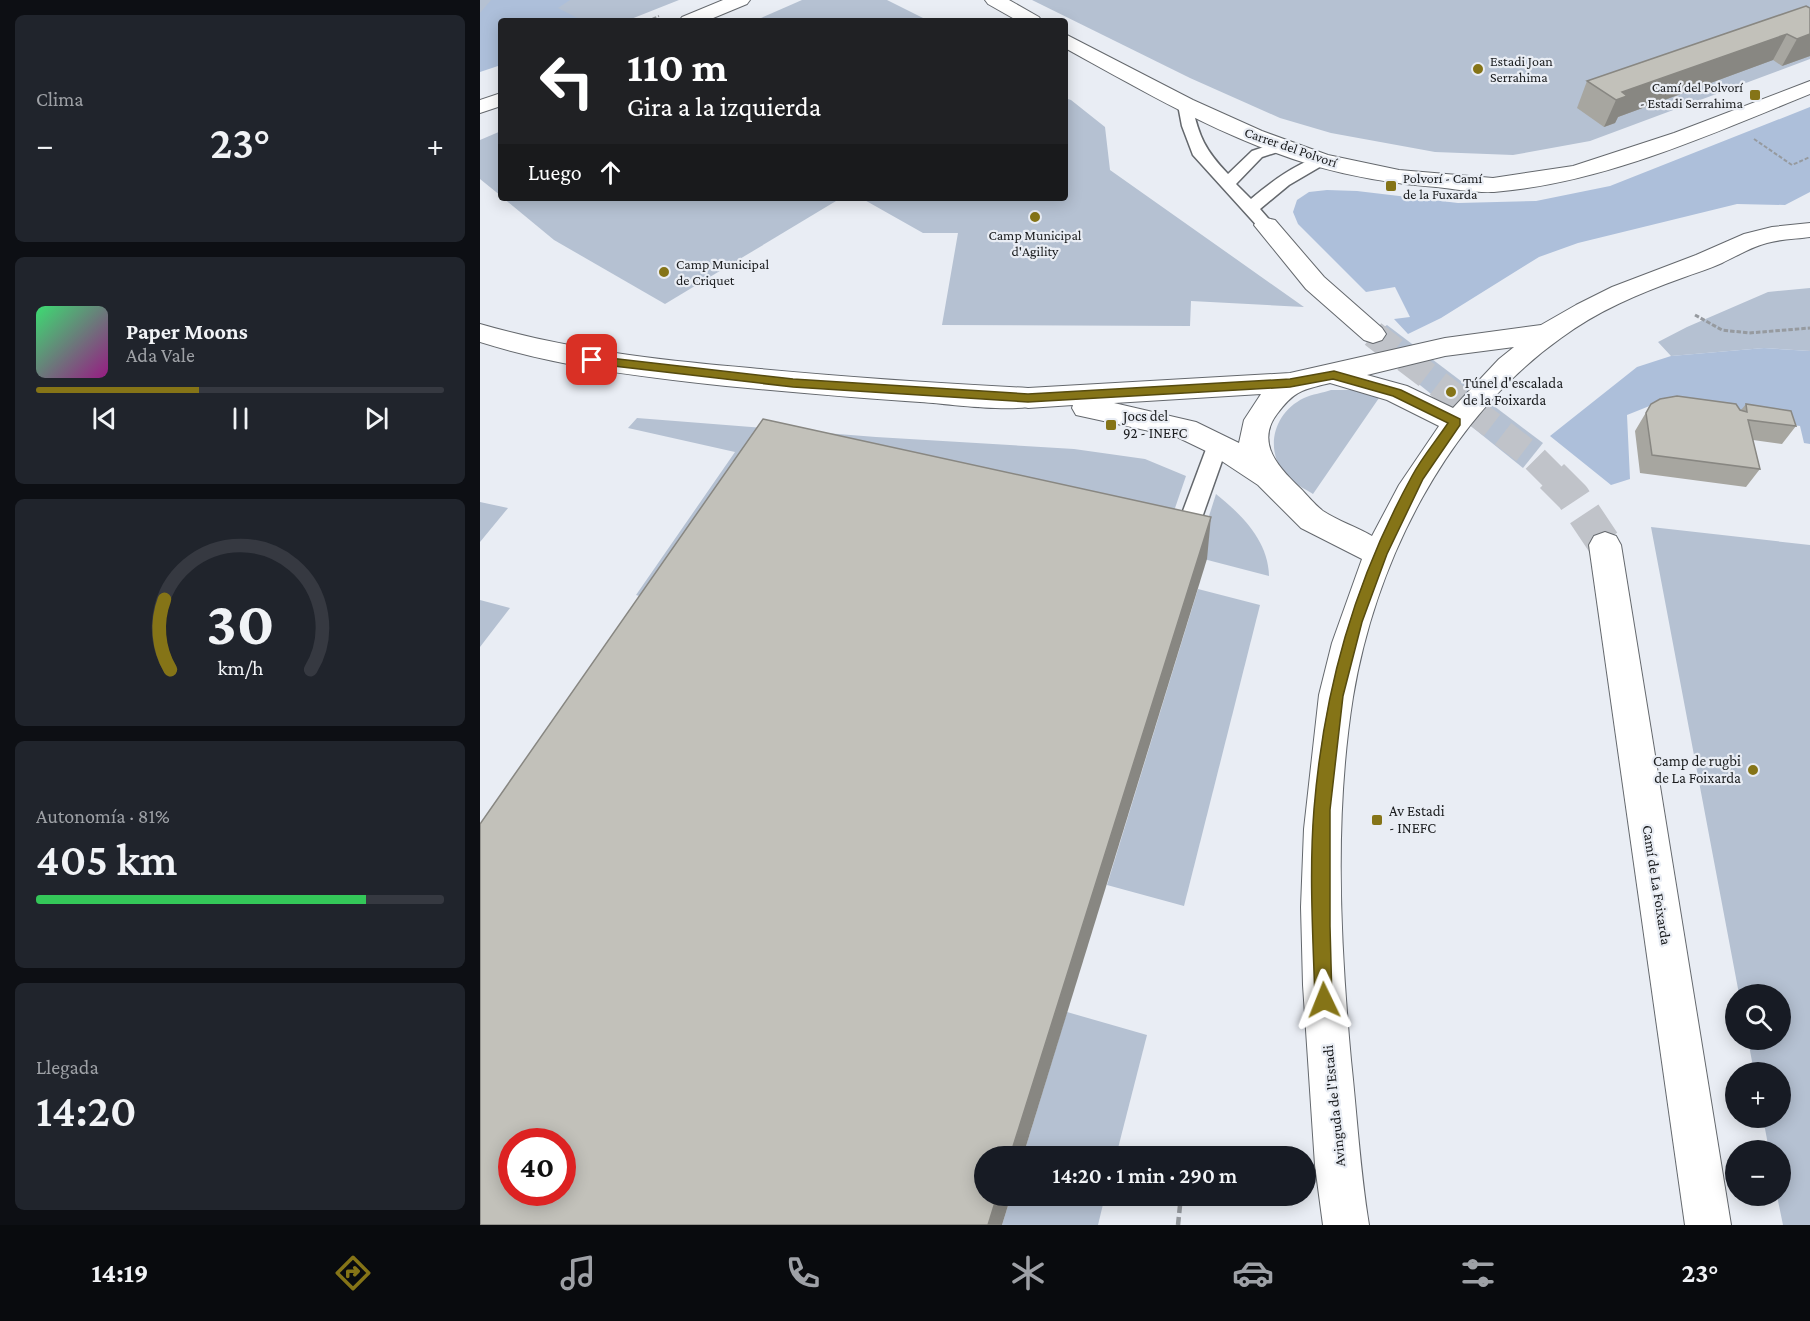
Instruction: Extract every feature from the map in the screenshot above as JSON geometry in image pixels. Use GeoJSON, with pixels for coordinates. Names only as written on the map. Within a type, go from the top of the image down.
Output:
{"type":"FeatureCollection","features":[{"type":"Feature","properties":{"kind":"street"},"geometry":{"type":"LineString","coordinates":[[696,18],[740,0]]}},
{"type":"Feature","properties":{"kind":"street"},"geometry":{"type":"LineString","coordinates":[[995,0],[1027,18]]}},
{"type":"Feature","properties":{"kind":"street","name":"Carrer del Polvorí"},"geometry":{"type":"LineString","coordinates":[[1068,42],[1185,105],[1282,146],[1322,160],[1399,177],[1493,185],[1576,172],[1682,138],[1810,87]]}},
{"type":"Feature","properties":{"kind":"street"},"geometry":{"type":"LineString","coordinates":[[480,107],[498,100]]}},
{"type":"Feature","properties":{"kind":"street"},"geometry":{"type":"LineString","coordinates":[[1258,217],[1315,283],[1373,334]]}},
{"type":"Feature","properties":{"kind":"street","name":"Avinguda de l'Estadi"},"geometry":{"type":"LineString","coordinates":[[1346,1225],[1324,1000],[1321,926],[1322,810],[1336,696],[1355,622],[1380,554],[1418,476],[1456,422],[1499,376],[1550,333],[1599,303],[1652,279],[1710,259],[1761,236],[1810,230]]}},
{"type":"Feature","properties":{"kind":"street","name":"Avinguda de l'Estadi"},"geometry":{"type":"LineString","coordinates":[[1710,259],[1771,257],[1810,252]]}},
{"type":"Feature","properties":{"kind":"street"},"geometry":{"type":"LineString","coordinates":[[480,333],[522,347],[568,357],[679,372],[902,391],[1028,398],[1290,383],[1334,375],[1445,347],[1550,333]]}},
{"type":"Feature","properties":{"kind":"street"},"geometry":{"type":"LineString","coordinates":[[1334,375],[1397,393],[1456,422]]}},
{"type":"Feature","properties":{"kind":"street"},"geometry":{"type":"LineString","coordinates":[[1269,477],[1253,446],[1257,421],[1271,400],[1290,383]]}},
{"type":"Feature","properties":{"kind":"street"},"geometry":{"type":"LineString","coordinates":[[1028,398],[1156,421],[1186,429],[1218,444],[1269,477],[1312,519],[1380,554]]}},
{"type":"Feature","properties":{"kind":"street","name":"Camí de La Foixarda"},"geometry":{"type":"LineString","coordinates":[[1605,545],[1708,1225]]}},
{"type":"Feature","properties":{"kind":"lane"},"geometry":{"type":"LineString","coordinates":[[1185,105],[1189,126],[1201,155],[1258,217],[1278,184],[1322,160]]}},
{"type":"Feature","properties":{"kind":"lane"},"geometry":{"type":"LineString","coordinates":[[1227,184],[1243,165],[1257,154],[1282,146]]}},
{"type":"Feature","properties":{"kind":"lane"},"geometry":{"type":"LineString","coordinates":[[1179,553],[1203,479],[1218,444]]}},
{"type":"Feature","properties":{"kind":"path"},"geometry":{"type":"LineString","coordinates":[[1749,136],[1792,165],[1810,157]]}},
{"type":"Feature","properties":{"kind":"path"},"geometry":{"type":"LineString","coordinates":[[1695,315],[1722,330],[1749,333],[1810,328]]}},
{"type":"Feature","properties":{"kind":"path"},"geometry":{"type":"LineString","coordinates":[[1179,1225],[1180,1206]]}},
{"type":"Feature","properties":{"kind":"shaded area"},"geometry":{"type":"Polygon","coordinates":[[[480,0],[679,0],[634,18],[498,18],[498,27],[480,63],[480,0]]]}},
{"type":"Feature","properties":{"kind":"shaded area"},"geometry":{"type":"Polygon","coordinates":[[[491,0],[570,0],[558,8],[577,18],[498,18],[498,66],[480,72],[480,13],[491,0]]]}},
{"type":"Feature","properties":{"kind":"shaded area"},"geometry":{"type":"Polygon","coordinates":[[[802,0],[887,0],[923,18],[761,18],[802,0]]]}},
{"type":"Feature","properties":{"kind":"shaded area","name":"Estadi Joan Serrahima"},"geometry":{"type":"Polygon","coordinates":[[[1032,0],[1810,0],[1810,59],[1590,141],[1513,155],[1435,152],[1331,133],[1280,118],[1190,78],[1032,0]]]}},
{"type":"Feature","properties":{"kind":"shaded area","name":"Camp Municipal d'Agility"},"geometry":{"type":"Polygon","coordinates":[[[1068,99],[1105,127],[1110,170],[1304,307],[1191,301],[1190,326],[942,325],[958,233],[923,233],[866,201],[1068,201],[1068,99]]]}},
{"type":"Feature","properties":{"kind":"shaded area"},"geometry":{"type":"Polygon","coordinates":[[[1810,107],[1810,192],[1785,205],[1737,204],[1578,243],[1539,257],[1441,318],[1408,334],[1394,319],[1410,317],[1395,287],[1366,292],[1298,224],[1293,212],[1297,200],[1309,192],[1327,190],[1357,191],[1458,203],[1536,201],[1610,186],[1810,107]]]}},
{"type":"Feature","properties":{"kind":"shaded area"},"geometry":{"type":"Polygon","coordinates":[[[498,132],[498,194],[480,179],[480,140],[498,132]]]}},
{"type":"Feature","properties":{"kind":"shaded area","name":"Camp Municipal de Criquet"},"geometry":{"type":"Polygon","coordinates":[[[507,201],[836,201],[665,304],[554,240],[507,201]]]}},
{"type":"Feature","properties":{"kind":"shaded area"},"geometry":{"type":"Polygon","coordinates":[[[1810,288],[1810,351],[1764,348],[1671,356],[1658,342],[1768,292],[1810,288]]]}},
{"type":"Feature","properties":{"kind":"shaded area","name":"Túnel d'escalada de la Foixarda"},"geometry":{"type":"Polygon","coordinates":[[[1387,325],[1543,443],[1523,468],[1364,340],[1387,325]]]}},
{"type":"Feature","properties":{"kind":"shaded area"},"geometry":{"type":"Polygon","coordinates":[[[1764,348],[1810,351],[1810,444],[1804,443],[1800,426],[1652,405],[1627,415],[1630,479],[1611,485],[1550,436],[1637,367],[1671,356],[1764,348]]]}},
{"type":"Feature","properties":{"kind":"shaded area"},"geometry":{"type":"Polygon","coordinates":[[[1331,390],[1357,390],[1379,398],[1313,494],[1289,479],[1279,466],[1275,455],[1275,433],[1279,422],[1293,405],[1307,397],[1331,390]]]}},
{"type":"Feature","properties":{"kind":"shaded area"},"geometry":{"type":"Polygon","coordinates":[[[637,418],[876,437],[1074,449],[1145,459],[1186,476],[1161,549],[656,601],[636,595],[735,452],[628,428],[637,418]]]}},
{"type":"Feature","properties":{"kind":"shaded area"},"geometry":{"type":"Polygon","coordinates":[[[1216,494],[1252,529],[1264,551],[1269,576],[1196,557],[1216,494]]]}},
{"type":"Feature","properties":{"kind":"shaded area"},"geometry":{"type":"Polygon","coordinates":[[[480,502],[508,508],[480,542],[480,502]]]}},
{"type":"Feature","properties":{"kind":"shaded area","name":"Camp de rugbi de La Foixarda"},"geometry":{"type":"Polygon","coordinates":[[[1651,527],[1810,545],[1810,1225],[1783,1225],[1779,1206],[1791,1206],[1791,1140],[1767,1140],[1765,1128],[1791,1128],[1791,1062],[1752,1062],[1750,1050],[1791,1050],[1791,984],[1737,984],[1651,527]]]}},
{"type":"Feature","properties":{"kind":"shaded area"},"geometry":{"type":"Polygon","coordinates":[[[1198,589],[1260,605],[1184,906],[1107,885],[1198,589]]]}},
{"type":"Feature","properties":{"kind":"shaded area"},"geometry":{"type":"Polygon","coordinates":[[[480,600],[510,608],[480,647],[480,600]]]}},
{"type":"Feature","properties":{"kind":"shaded area"},"geometry":{"type":"Polygon","coordinates":[[[1067,1012],[1147,1035],[1119,1146],[1026,1146],[1067,1012]]]}},
{"type":"Feature","properties":{"kind":"shaded area"},"geometry":{"type":"Polygon","coordinates":[[[1008,1206],[1103,1206],[1098,1225],[1002,1225],[1008,1206]]]}},
{"type":"Feature","properties":{"kind":"building"},"geometry":{"type":"Polygon","coordinates":[[[1806,6],[1810,8],[1810,34],[1797,39],[1787,34],[1622,92],[1627,96],[1616,100],[1587,81],[1806,6]]]}},
{"type":"Feature","properties":{"kind":"building"},"geometry":{"type":"Polygon","coordinates":[[[1677,396],[1736,404],[1740,410],[1747,412],[1746,404],[1791,411],[1796,426],[1748,420],[1760,469],[1652,455],[1646,413],[1651,404],[1660,399],[1677,396]]]}},
{"type":"Feature","properties":{"kind":"building"},"geometry":{"type":"Polygon","coordinates":[[[763,419],[1211,517],[1013,1146],[974,1146],[974,1206],[994,1206],[988,1225],[480,1225],[480,824],[763,419]]]}},
{"type":"Feature","properties":{"kind":"tunnel"},"geometry":{"type":"LineString","coordinates":[[1373,334],[1532,456],[1573,497],[1605,545]]}},
{"type":"Feature","properties":{"kind":"place","name":"Estadi Joan Serrahima"},"geometry":{"type":"Point","coordinates":[1478,69]}},
{"type":"Feature","properties":{"kind":"place","name":"Camí del Polvorí - Estadi Serrahima"},"geometry":{"type":"Point","coordinates":[1755,95]}},
{"type":"Feature","properties":{"kind":"place","name":"Polvorí - Camí de la Fuxarda"},"geometry":{"type":"Point","coordinates":[1391,186]}},
{"type":"Feature","properties":{"kind":"place","name":"Camp Municipal d'Agility"},"geometry":{"type":"Point","coordinates":[1035,217]}},
{"type":"Feature","properties":{"kind":"place","name":"Camp Municipal de Criquet"},"geometry":{"type":"Point","coordinates":[664,272]}},
{"type":"Feature","properties":{"kind":"place","name":"Túnel d'escalada de la Foixarda"},"geometry":{"type":"Point","coordinates":[1451,392]}},
{"type":"Feature","properties":{"kind":"place","name":"Jocs del 92 - INEFC"},"geometry":{"type":"Point","coordinates":[1111,425]}},
{"type":"Feature","properties":{"kind":"place","name":"Camp de rugbi de La Foixarda"},"geometry":{"type":"Point","coordinates":[1753,770]}},
{"type":"Feature","properties":{"kind":"place","name":"Av Estadi - INEFC"},"geometry":{"type":"Point","coordinates":[1377,820]}},
{"type":"Feature","properties":{"kind":"route"},"geometry":{"type":"LineString","coordinates":[[592,360],[679,372],[793,383],[1028,398],[1290,383],[1334,375],[1397,393],[1456,422],[1418,476],[1380,554],[1355,622],[1336,696],[1322,810],[1321,926],[1324,1000]]}}]}
